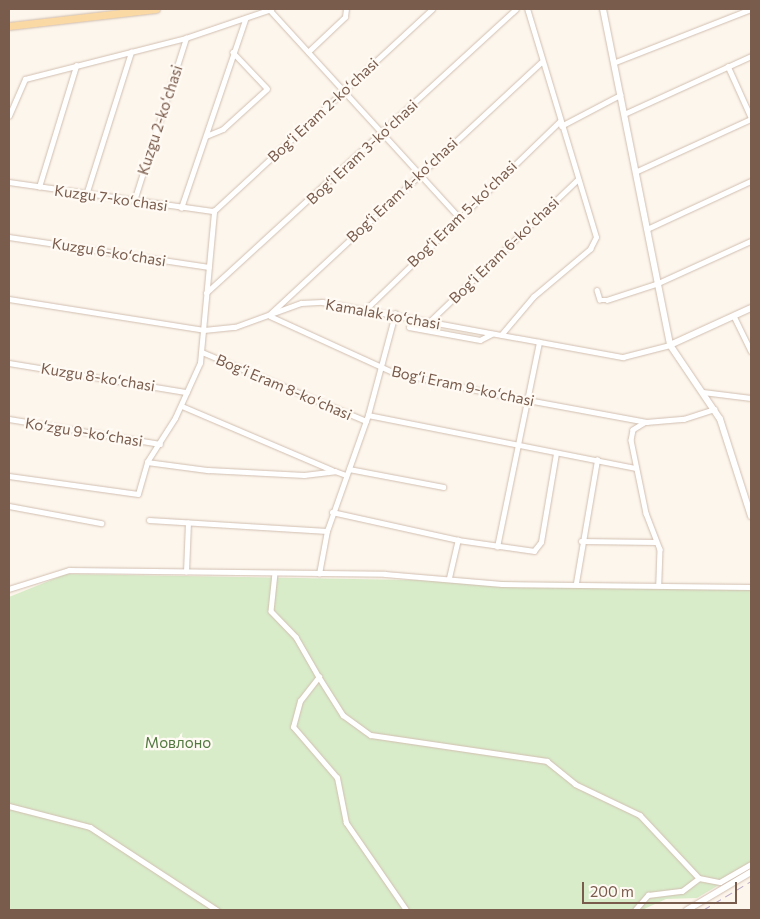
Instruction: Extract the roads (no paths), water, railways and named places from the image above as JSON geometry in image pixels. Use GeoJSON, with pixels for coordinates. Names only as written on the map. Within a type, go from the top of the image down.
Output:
{"type":"FeatureCollection","features":[{"type":"Feature","properties":{"kind":"main road"},"geometry":{"type":"LineString","coordinates":[[9,26],[156,9]]}},
{"type":"Feature","properties":{"kind":"street"},"geometry":{"type":"LineString","coordinates":[[308,52],[345,17],[346,9]]}},
{"type":"Feature","properties":{"kind":"street","name":"Bogʻi Eram 2-koʻchasi"},"geometry":{"type":"LineString","coordinates":[[214,211],[432,9]]}},
{"type":"Feature","properties":{"kind":"street","name":"Bogʻi Eram 3-koʻchasi"},"geometry":{"type":"LineString","coordinates":[[206,293],[382,134],[516,9]]}},
{"type":"Feature","properties":{"kind":"street"},"geometry":{"type":"LineString","coordinates":[[501,335],[533,296],[593,244],[596,223],[578,179],[560,124],[527,9]]}},
{"type":"Feature","properties":{"kind":"street"},"geometry":{"type":"LineString","coordinates":[[603,9],[656,284],[670,345],[714,409],[751,514]]}},
{"type":"Feature","properties":{"kind":"street"},"geometry":{"type":"LineString","coordinates":[[613,63],[751,9]]}},
{"type":"Feature","properties":{"kind":"street"},"geometry":{"type":"LineString","coordinates":[[9,116],[25,78],[186,38],[271,10],[418,176],[458,216]]}},
{"type":"Feature","properties":{"kind":"street"},"geometry":{"type":"LineString","coordinates":[[181,208],[245,20]]}},
{"type":"Feature","properties":{"kind":"street","name":"Kuzgu 2-koʻchasi"},"geometry":{"type":"LineString","coordinates":[[134,201],[186,38]]}},
{"type":"Feature","properties":{"kind":"street"},"geometry":{"type":"LineString","coordinates":[[86,195],[131,52]]}},
{"type":"Feature","properties":{"kind":"street"},"geometry":{"type":"LineString","coordinates":[[206,136],[223,129],[267,89],[233,54]]}},
{"type":"Feature","properties":{"kind":"street"},"geometry":{"type":"LineString","coordinates":[[624,114],[751,56]]}},
{"type":"Feature","properties":{"kind":"street","name":"Bogʻi Eram 4-koʻchasi"},"geometry":{"type":"LineString","coordinates":[[265,319],[541,62]]}},
{"type":"Feature","properties":{"kind":"street"},"geometry":{"type":"LineString","coordinates":[[39,187],[76,66]]}},
{"type":"Feature","properties":{"kind":"street"},"geometry":{"type":"LineString","coordinates":[[635,172],[751,118],[728,66]]}},
{"type":"Feature","properties":{"kind":"street","name":"Bogʻi Eram 5-koʻchasi"},"geometry":{"type":"LineString","coordinates":[[366,309],[458,216],[560,124],[620,95]]}},
{"type":"Feature","properties":{"kind":"street","name":"Bogʻi Eram 6-koʻchasi"},"geometry":{"type":"LineString","coordinates":[[430,321],[578,179]]}},
{"type":"Feature","properties":{"kind":"street"},"geometry":{"type":"LineString","coordinates":[[647,230],[751,181]]}},
{"type":"Feature","properties":{"kind":"street","name":"Kuzgu 7-koʻchasi"},"geometry":{"type":"LineString","coordinates":[[9,182],[86,195],[214,211]]}},
{"type":"Feature","properties":{"kind":"street"},"geometry":{"type":"LineString","coordinates":[[9,476],[130,496],[141,489],[147,462],[182,406],[202,352],[214,211]]}},
{"type":"Feature","properties":{"kind":"street","name":"Kuzgu 6-koʻchasi"},"geometry":{"type":"LineString","coordinates":[[9,237],[209,267]]}},
{"type":"Feature","properties":{"kind":"street"},"geometry":{"type":"LineString","coordinates":[[597,290],[604,300],[656,284],[751,241]]}},
{"type":"Feature","properties":{"kind":"street","name":"Kamalak koʻchasi"},"geometry":{"type":"LineString","coordinates":[[9,299],[204,330],[265,319],[310,302],[395,314],[492,334],[623,357],[670,345],[751,308]]}},
{"type":"Feature","properties":{"kind":"street"},"geometry":{"type":"LineString","coordinates":[[270,316],[383,367],[395,314]]}},
{"type":"Feature","properties":{"kind":"street"},"geometry":{"type":"LineString","coordinates":[[734,316],[751,352]]}},
{"type":"Feature","properties":{"kind":"street"},"geometry":{"type":"LineString","coordinates":[[409,327],[480,340],[492,334]]}},
{"type":"Feature","properties":{"kind":"street"},"geometry":{"type":"LineString","coordinates":[[497,548],[539,342]]}},
{"type":"Feature","properties":{"kind":"street","name":"Bogʻi Eram 8-koʻchasi"},"geometry":{"type":"LineString","coordinates":[[202,352],[366,422]]}},
{"type":"Feature","properties":{"kind":"street","name":"Kuzgu 8-koʻchasi"},"geometry":{"type":"LineString","coordinates":[[9,362],[187,392]]}},
{"type":"Feature","properties":{"kind":"street","name":"Bogʻi Eram 9-koʻchasi"},"geometry":{"type":"LineString","coordinates":[[319,574],[332,512],[366,422],[383,367],[526,400],[646,422],[684,419],[714,409]]}},
{"type":"Feature","properties":{"kind":"street"},"geometry":{"type":"LineString","coordinates":[[703,392],[751,398]]}},
{"type":"Feature","properties":{"kind":"street"},"geometry":{"type":"LineString","coordinates":[[182,406],[346,476]]}},
{"type":"Feature","properties":{"kind":"street"},"geometry":{"type":"LineString","coordinates":[[368,415],[636,468]]}},
{"type":"Feature","properties":{"kind":"street","name":"Koʻzgu 9-koʻchasi"},"geometry":{"type":"LineString","coordinates":[[9,419],[160,444]]}},
{"type":"Feature","properties":{"kind":"street"},"geometry":{"type":"LineString","coordinates":[[646,422],[631,434],[636,468],[661,554],[659,584]]}},
{"type":"Feature","properties":{"kind":"street"},"geometry":{"type":"LineString","coordinates":[[332,512],[497,548],[539,548],[556,453]]}},
{"type":"Feature","properties":{"kind":"street"},"geometry":{"type":"LineString","coordinates":[[576,583],[581,541],[597,460]]}},
{"type":"Feature","properties":{"kind":"street"},"geometry":{"type":"LineString","coordinates":[[147,462],[284,474],[335,471]]}},
{"type":"Feature","properties":{"kind":"street"},"geometry":{"type":"LineString","coordinates":[[349,469],[443,487]]}},
{"type":"Feature","properties":{"kind":"street"},"geometry":{"type":"LineString","coordinates":[[9,506],[101,522]]}},
{"type":"Feature","properties":{"kind":"street"},"geometry":{"type":"LineString","coordinates":[[149,520],[327,531]]}},
{"type":"Feature","properties":{"kind":"street"},"geometry":{"type":"LineString","coordinates":[[186,572],[188,523]]}},
{"type":"Feature","properties":{"kind":"street"},"geometry":{"type":"LineString","coordinates":[[449,578],[458,540]]}},
{"type":"Feature","properties":{"kind":"street"},"geometry":{"type":"LineString","coordinates":[[581,541],[656,542]]}},
{"type":"Feature","properties":{"kind":"street"},"geometry":{"type":"LineString","coordinates":[[9,589],[69,570],[319,574],[751,587]]}},
{"type":"Feature","properties":{"kind":"street"},"geometry":{"type":"LineString","coordinates":[[274,573],[271,611],[296,638],[343,715],[371,735],[547,761],[575,784],[640,815],[699,878],[720,882],[751,864]]}},
{"type":"Feature","properties":{"kind":"street"},"geometry":{"type":"LineString","coordinates":[[320,677],[300,701],[293,728],[336,778],[346,823],[406,910]]}},
{"type":"Feature","properties":{"kind":"street"},"geometry":{"type":"LineString","coordinates":[[9,806],[90,827],[217,910]]}},
{"type":"Feature","properties":{"kind":"street"},"geometry":{"type":"LineString","coordinates":[[687,910],[751,872]]}},
{"type":"Feature","properties":{"kind":"street"},"geometry":{"type":"LineString","coordinates":[[635,910],[648,895],[682,890],[699,878]]}},
{"type":"Feature","properties":{"kind":"railway"},"geometry":{"type":"LineString","coordinates":[[703,910],[751,881]]}},
{"type":"Feature","properties":{"kind":"park label","name":"Мовлоно"},"geometry":{"type":"Point","coordinates":[178,743]}}]}
